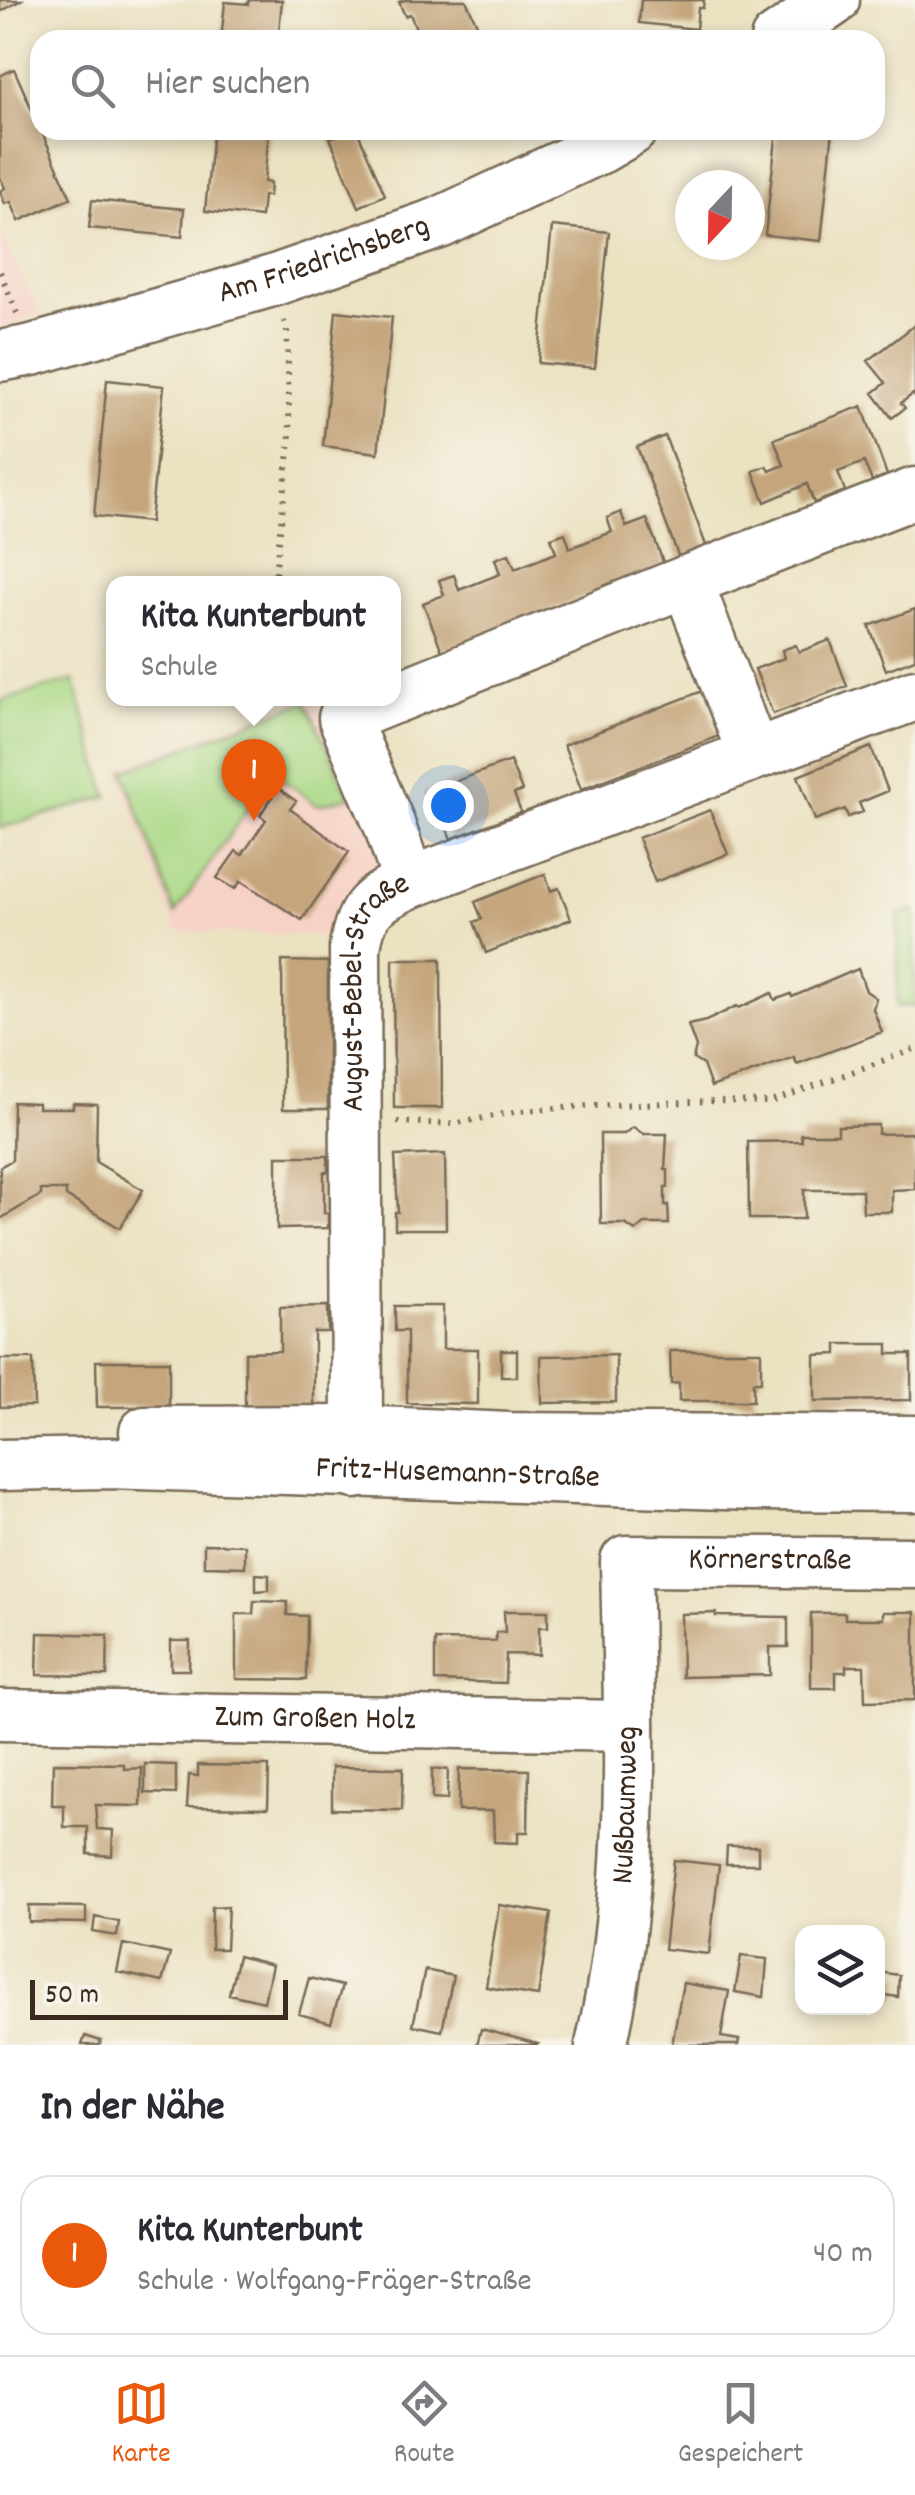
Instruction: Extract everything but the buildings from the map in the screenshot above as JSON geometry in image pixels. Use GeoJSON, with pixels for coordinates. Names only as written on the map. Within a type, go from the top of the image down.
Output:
{"type":"FeatureCollection","features":[{"type":"Feature","properties":{"kind":"street"},"geometry":{"type":"LineString","coordinates":[[790,30],[834,0]]}},
{"type":"Feature","properties":{"kind":"street","name":"Am Friedrichsberg"},"geometry":{"type":"LineString","coordinates":[[0,356],[272,282],[439,223],[614,140]]}},
{"type":"Feature","properties":{"kind":"street"},"geometry":{"type":"LineString","coordinates":[[401,695],[915,493]]}},
{"type":"Feature","properties":{"kind":"street"},"geometry":{"type":"LineString","coordinates":[[687,581],[753,754]]}},
{"type":"Feature","properties":{"kind":"street","name":"August-Bebel-Straße"},"geometry":{"type":"LineString","coordinates":[[356,1452],[357,931],[364,914],[377,898],[409,884],[915,694]]}},
{"type":"Feature","properties":{"kind":"street"},"geometry":{"type":"LineString","coordinates":[[374,706],[344,718],[389,824],[409,884]]}},
{"type":"Feature","properties":{"kind":"street","name":"Fritz-Husemann-Straße"},"geometry":{"type":"LineString","coordinates":[[0,1434],[915,1486]]}},
{"type":"Feature","properties":{"kind":"street","name":"Fritz-Husemann-Straße"},"geometry":{"type":"LineString","coordinates":[[0,1465],[356,1452],[509,1438],[915,1441]]}},
{"type":"Feature","properties":{"kind":"street","name":"Körnerstraße"},"geometry":{"type":"LineString","coordinates":[[626,1561],[915,1562]]}},
{"type":"Feature","properties":{"kind":"street","name":"Nußbaumweg"},"geometry":{"type":"LineString","coordinates":[[601,2045],[610,2005],[629,1826],[626,1561]]}},
{"type":"Feature","properties":{"kind":"street","name":"Zum Großen Holz"},"geometry":{"type":"LineString","coordinates":[[0,1715],[629,1726]]}},
{"type":"Feature","properties":{"kind":"path"},"geometry":{"type":"LineString","coordinates":[[272,282],[287,332],[290,442],[275,576]]}},
{"type":"Feature","properties":{"kind":"path"},"geometry":{"type":"LineString","coordinates":[[356,1121],[453,1124],[519,1111],[589,1106],[714,1100],[770,1102],[915,1050]]}},
{"type":"Feature","properties":{"kind":"shaded area"},"geometry":{"type":"Polygon","coordinates":[[[0,232],[40,313],[0,331],[0,232]]]}},
{"type":"Feature","properties":{"kind":"shaded area"},"geometry":{"type":"Polygon","coordinates":[[[282,706],[316,706],[395,872],[338,936],[176,931],[118,769],[282,706]]]}},
{"type":"Feature","properties":{"kind":"green space"},"geometry":{"type":"Polygon","coordinates":[[[74,680],[108,797],[0,828],[0,701],[74,680]]]}},
{"type":"Feature","properties":{"kind":"green space"},"geometry":{"type":"Polygon","coordinates":[[[293,706],[308,706],[350,797],[317,805],[273,772],[175,914],[124,771],[293,706]]]}},
{"type":"Feature","properties":{"kind":"green space"},"geometry":{"type":"Polygon","coordinates":[[[915,909],[915,1006],[897,1006],[898,915],[915,909]]]}},
{"type":"Feature","properties":{"kind":"place","name":"Kita Kunterbunt"},"geometry":{"type":"Point","coordinates":[254,821]}}]}
